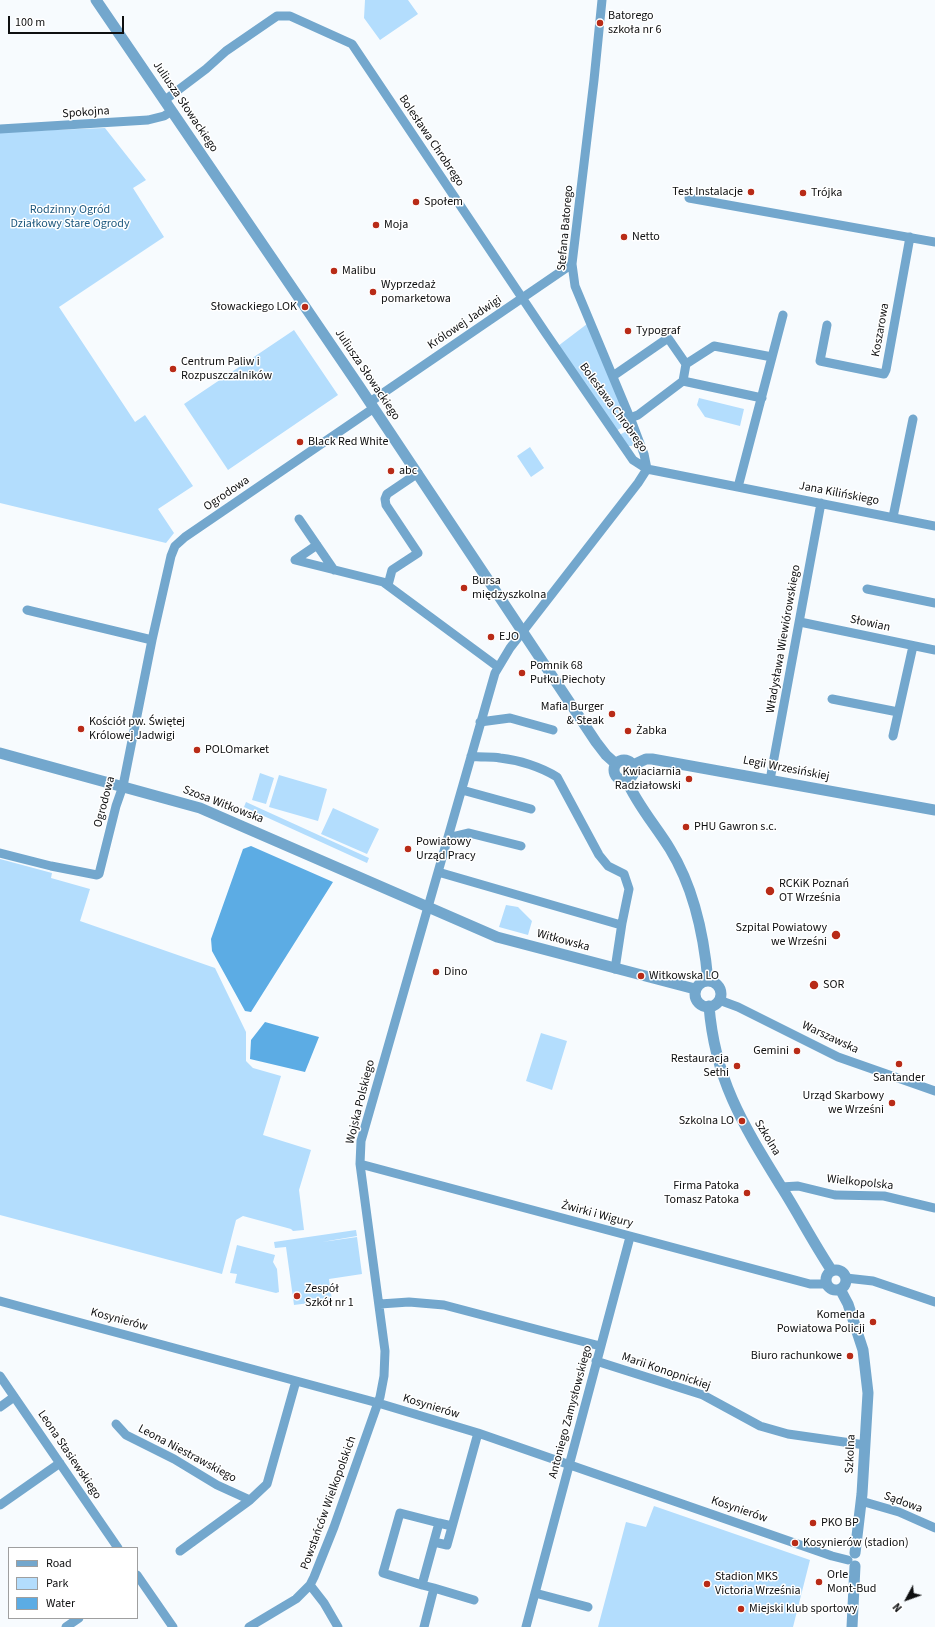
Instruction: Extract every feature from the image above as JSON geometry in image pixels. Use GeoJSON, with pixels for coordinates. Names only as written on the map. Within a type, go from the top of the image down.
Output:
{"type":"FeatureCollection","features":[{"type":"Feature","properties":{"kind":"street","name":"Juliusza Słowackiego"},"geometry":{"type":"LineString","coordinates":[[96,0],[372,405],[522,632],[603,751],[616,764]]}},
{"type":"Feature","properties":{"kind":"street","name":"Stefana Batorego"},"geometry":{"type":"LineString","coordinates":[[602,0],[572,264],[575,286],[630,418],[644,454],[646,468]]}},
{"type":"Feature","properties":{"kind":"street","name":"Bolesława Chrobrego"},"geometry":{"type":"LineString","coordinates":[[165,100],[206,69],[226,51],[277,16],[290,16],[352,44],[616,438],[633,460],[646,468]]}},
{"type":"Feature","properties":{"kind":"street","name":"Spokojna"},"geometry":{"type":"LineString","coordinates":[[0,129],[148,120],[164,116],[172,111]]}},
{"type":"Feature","properties":{"kind":"street"},"geometry":{"type":"LineString","coordinates":[[689,198],[935,242]]}},
{"type":"Feature","properties":{"kind":"street","name":"Koszarowa"},"geometry":{"type":"LineString","coordinates":[[827,325],[820,361],[884,374],[886,370],[910,237]]}},
{"type":"Feature","properties":{"kind":"street","name":"Królowej Jadwigi"},"geometry":{"type":"LineString","coordinates":[[372,405],[572,264]]}},
{"type":"Feature","properties":{"kind":"street"},"geometry":{"type":"LineString","coordinates":[[738,487],[783,315]]}},
{"type":"Feature","properties":{"kind":"street"},"geometry":{"type":"LineString","coordinates":[[613,376],[668,338],[686,364],[683,381],[638,415],[630,418]]}},
{"type":"Feature","properties":{"kind":"street"},"geometry":{"type":"LineString","coordinates":[[686,364],[714,346],[772,357]]}},
{"type":"Feature","properties":{"kind":"street"},"geometry":{"type":"LineString","coordinates":[[683,381],[762,398]]}},
{"type":"Feature","properties":{"kind":"street","name":"Ogrodowa"},"geometry":{"type":"LineString","coordinates":[[0,853],[97,876],[99,874],[116,806],[123,786],[152,640],[171,556],[179,542],[372,405]]}},
{"type":"Feature","properties":{"kind":"street"},"geometry":{"type":"LineString","coordinates":[[893,517],[913,419]]}},
{"type":"Feature","properties":{"kind":"street","name":"Jana Kilińskiego"},"geometry":{"type":"LineString","coordinates":[[646,468],[935,526]]}},
{"type":"Feature","properties":{"kind":"street","name":"Wojska Polskiego"},"geometry":{"type":"LineString","coordinates":[[378,1404],[385,1364],[380,1304],[360,1164],[361,1141],[427,907],[462,790],[480,722],[498,667],[522,632],[638,483],[646,468]]}},
{"type":"Feature","properties":{"kind":"street"},"geometry":{"type":"LineString","coordinates":[[388,585],[392,570],[418,553],[386,505],[385,499],[387,494],[418,474]]}},
{"type":"Feature","properties":{"kind":"street","name":"Władysława Wiewiórowskiego"},"geometry":{"type":"LineString","coordinates":[[770,780],[821,503]]}},
{"type":"Feature","properties":{"kind":"street"},"geometry":{"type":"LineString","coordinates":[[299,519],[334,570]]}},
{"type":"Feature","properties":{"kind":"street"},"geometry":{"type":"LineString","coordinates":[[317,545],[295,560],[383,582],[498,667]]}},
{"type":"Feature","properties":{"kind":"street"},"geometry":{"type":"LineString","coordinates":[[867,589],[935,603]]}},
{"type":"Feature","properties":{"kind":"street"},"geometry":{"type":"LineString","coordinates":[[27,610],[152,640]]}},
{"type":"Feature","properties":{"kind":"street","name":"Słowian"},"geometry":{"type":"LineString","coordinates":[[800,622],[935,650]]}},
{"type":"Feature","properties":{"kind":"street"},"geometry":{"type":"LineString","coordinates":[[893,736],[913,646]]}},
{"type":"Feature","properties":{"kind":"street"},"geometry":{"type":"LineString","coordinates":[[832,699],[898,712]]}},
{"type":"Feature","properties":{"kind":"street"},"geometry":{"type":"LineString","coordinates":[[480,722],[510,718],[553,730]]}},
{"type":"Feature","properties":{"kind":"street","name":"Szosa Witkowska"},"geometry":{"type":"LineString","coordinates":[[0,753],[184,802],[226,818],[427,907]]}},
{"type":"Feature","properties":{"kind":"street"},"geometry":{"type":"LineString","coordinates":[[471,756],[501,758],[545,770],[557,777],[600,855],[608,866],[624,874],[628,881],[629,889],[615,969]]}},
{"type":"Feature","properties":{"kind":"street","name":"Legii Wrzesińskiej"},"geometry":{"type":"LineString","coordinates":[[633,765],[646,759],[652,759],[935,810]]}},
{"type":"Feature","properties":{"kind":"street"},"geometry":{"type":"LineString","coordinates":[[626,780],[633,774],[633,765],[625,760],[616,764],[616,775],[621,779],[626,780],[639,804],[659,831],[680,868],[694,906],[708,981]]}},
{"type":"Feature","properties":{"kind":"street"},"geometry":{"type":"LineString","coordinates":[[462,790],[531,808]]}},
{"type":"Feature","properties":{"kind":"street"},"geometry":{"type":"LineString","coordinates":[[448,838],[469,834],[521,846]]}},
{"type":"Feature","properties":{"kind":"street"},"geometry":{"type":"LineString","coordinates":[[438,872],[622,925]]}},
{"type":"Feature","properties":{"kind":"street","name":"Witkowska"},"geometry":{"type":"LineString","coordinates":[[427,907],[497,936],[615,969],[695,989]]}},
{"type":"Feature","properties":{"kind":"street"},"geometry":{"type":"LineString","coordinates":[[708,981],[714,982],[719,987],[720,993],[719,1000],[715,1004],[709,1006],[702,1005],[697,1001],[695,996],[695,989],[699,984],[708,981]]}},
{"type":"Feature","properties":{"kind":"street","name":"Warszawska"},"geometry":{"type":"LineString","coordinates":[[719,1000],[738,1007],[833,1055],[935,1091]]}},
{"type":"Feature","properties":{"kind":"street","name":"Szkolna"},"geometry":{"type":"LineString","coordinates":[[709,1006],[714,1042],[724,1082],[742,1121],[832,1271]]}},
{"type":"Feature","properties":{"kind":"street","name":"Żwirki i Wigury"},"geometry":{"type":"LineString","coordinates":[[360,1164],[810,1284],[827,1284]]}},
{"type":"Feature","properties":{"kind":"street","name":"Wielkopolska"},"geometry":{"type":"LineString","coordinates":[[781,1187],[798,1186],[835,1195],[884,1196],[935,1208]]}},
{"type":"Feature","properties":{"kind":"street","name":"Antoniego Zamysłowskiego"},"geometry":{"type":"LineString","coordinates":[[526,1627],[630,1237]]}},
{"type":"Feature","properties":{"kind":"street"},"geometry":{"type":"LineString","coordinates":[[840,1270],[846,1278],[846,1284],[840,1289],[832,1289],[827,1284],[827,1277],[832,1271],[840,1270]]}},
{"type":"Feature","properties":{"kind":"street"},"geometry":{"type":"LineString","coordinates":[[846,1278],[873,1281],[935,1302]]}},
{"type":"Feature","properties":{"kind":"street","name":"Szkolna"},"geometry":{"type":"LineString","coordinates":[[840,1289],[848,1304],[856,1327],[866,1369],[868,1393],[861,1501],[853,1560],[852,1627]]}},
{"type":"Feature","properties":{"kind":"street","name":"Kosynierów"},"geometry":{"type":"LineString","coordinates":[[0,1301],[296,1381],[478,1433],[821,1552],[853,1560]]}},
{"type":"Feature","properties":{"kind":"street"},"geometry":{"type":"LineString","coordinates":[[380,1304],[409,1302],[444,1305],[600,1346]]}},
{"type":"Feature","properties":{"kind":"street","name":"Marii Konopnickiej"},"geometry":{"type":"LineString","coordinates":[[596,1361],[703,1395],[760,1426],[788,1434],[865,1445]]}},
{"type":"Feature","properties":{"kind":"street","name":"Leona Stasiewskiego"},"geometry":{"type":"LineString","coordinates":[[0,1376],[117,1547]]}},
{"type":"Feature","properties":{"kind":"street"},"geometry":{"type":"LineString","coordinates":[[180,1551],[264,1488],[270,1479],[296,1381]]}},
{"type":"Feature","properties":{"kind":"street"},"geometry":{"type":"LineString","coordinates":[[0,1407],[14,1397]]}},
{"type":"Feature","properties":{"kind":"street","name":"Powstańców Wielkopolskich"},"geometry":{"type":"LineString","coordinates":[[249,1627],[290,1604],[310,1585],[324,1556],[378,1404]]}},
{"type":"Feature","properties":{"kind":"street","name":"Leona Niestrawskiego"},"geometry":{"type":"LineString","coordinates":[[116,1424],[126,1435],[174,1459],[217,1485],[250,1500]]}},
{"type":"Feature","properties":{"kind":"street"},"geometry":{"type":"LineString","coordinates":[[434,1542],[447,1545],[478,1433]]}},
{"type":"Feature","properties":{"kind":"street"},"geometry":{"type":"LineString","coordinates":[[0,1505],[60,1463]]}},
{"type":"Feature","properties":{"kind":"street","name":"Sądowa"},"geometry":{"type":"LineString","coordinates":[[861,1501],[899,1512],[935,1528]]}},
{"type":"Feature","properties":{"kind":"street"},"geometry":{"type":"LineString","coordinates":[[452,1526],[400,1513],[382,1573],[474,1600]]}},
{"type":"Feature","properties":{"kind":"street"},"geometry":{"type":"LineString","coordinates":[[422,1585],[439,1523]]}},
{"type":"Feature","properties":{"kind":"street"},"geometry":{"type":"LineString","coordinates":[[138,1578],[173,1627]]}},
{"type":"Feature","properties":{"kind":"street"},"geometry":{"type":"LineString","coordinates":[[310,1585],[324,1603],[338,1627]]}},
{"type":"Feature","properties":{"kind":"street"},"geometry":{"type":"LineString","coordinates":[[424,1627],[434,1588]]}},
{"type":"Feature","properties":{"kind":"street"},"geometry":{"type":"LineString","coordinates":[[535,1593],[588,1607]]}},
{"type":"Feature","properties":{"kind":"street"},"geometry":{"type":"LineString","coordinates":[[66,1627],[78,1619]]}},
{"type":"Feature","properties":{"kind":"green space"},"geometry":{"type":"Polygon","coordinates":[[[365,0],[408,0],[418,14],[380,40],[364,18],[365,0]]]}},
{"type":"Feature","properties":{"kind":"green space","name":"Rodzinny Ogród Działkowy Stare Ogrody"},"geometry":{"type":"Polygon","coordinates":[[[105,128],[146,180],[133,188],[164,237],[59,307],[135,422],[145,415],[193,486],[158,509],[174,533],[166,543],[0,503],[0,132],[105,128]]]}},
{"type":"Feature","properties":{"kind":"green space"},"geometry":{"type":"Polygon","coordinates":[[[587,324],[629,423],[616,431],[558,346],[587,324]]]}},
{"type":"Feature","properties":{"kind":"green space"},"geometry":{"type":"Polygon","coordinates":[[[294,330],[338,395],[228,470],[184,404],[294,330]]]}},
{"type":"Feature","properties":{"kind":"green space"},"geometry":{"type":"Polygon","coordinates":[[[699,398],[744,409],[740,426],[705,417],[697,405],[699,398]]]}},
{"type":"Feature","properties":{"kind":"green space"},"geometry":{"type":"Polygon","coordinates":[[[631,429],[635,443],[632,446],[626,446],[619,435],[631,429]]]}},
{"type":"Feature","properties":{"kind":"green space"},"geometry":{"type":"Polygon","coordinates":[[[530,447],[544,468],[531,477],[517,456],[530,447]]]}},
{"type":"Feature","properties":{"kind":"green space"},"geometry":{"type":"Polygon","coordinates":[[[260,773],[274,778],[266,804],[252,800],[260,773]]]}},
{"type":"Feature","properties":{"kind":"green space"},"geometry":{"type":"Polygon","coordinates":[[[279,775],[327,789],[318,821],[269,807],[279,775]]]}},
{"type":"Feature","properties":{"kind":"green space"},"geometry":{"type":"Polygon","coordinates":[[[246,802],[369,858],[367,863],[244,807],[246,802]]]}},
{"type":"Feature","properties":{"kind":"green space"},"geometry":{"type":"Polygon","coordinates":[[[333,808],[379,829],[367,854],[321,834],[333,808]]]}},
{"type":"Feature","properties":{"kind":"green space"},"geometry":{"type":"Polygon","coordinates":[[[0,859],[52,873],[51,878],[90,889],[80,921],[215,968],[246,1032],[246,1061],[253,1068],[281,1076],[263,1135],[311,1150],[299,1190],[304,1230],[293,1231],[291,1229],[243,1216],[236,1220],[222,1274],[0,1215],[0,859]]]}},
{"type":"Feature","properties":{"kind":"green space"},"geometry":{"type":"Polygon","coordinates":[[[506,905],[518,907],[532,921],[528,935],[499,927],[506,905]]]}},
{"type":"Feature","properties":{"kind":"green space"},"geometry":{"type":"Polygon","coordinates":[[[541,1033],[567,1041],[552,1090],[526,1081],[541,1033]]]}},
{"type":"Feature","properties":{"kind":"green space"},"geometry":{"type":"Polygon","coordinates":[[[356,1230],[357,1236],[322,1242],[357,1237],[362,1274],[329,1279],[332,1300],[294,1305],[286,1247],[275,1248],[274,1242],[356,1230]]]}},
{"type":"Feature","properties":{"kind":"green space"},"geometry":{"type":"Polygon","coordinates":[[[237,1245],[275,1255],[273,1262],[277,1269],[279,1292],[276,1293],[235,1283],[237,1274],[230,1273],[237,1245]]]}},
{"type":"Feature","properties":{"kind":"green space","name":"Stadion MKS Victoria Września"},"geometry":{"type":"Polygon","coordinates":[[[654,1506],[810,1560],[793,1627],[598,1627],[626,1522],[646,1527],[654,1506]]]}},
{"type":"Feature","properties":{"kind":"water"},"geometry":{"type":"Polygon","coordinates":[[[251,846],[333,882],[251,1012],[245,1011],[212,951],[211,939],[243,849],[251,846]]]}},
{"type":"Feature","properties":{"kind":"water"},"geometry":{"type":"Polygon","coordinates":[[[265,1022],[319,1037],[305,1072],[250,1059],[251,1040],[265,1022]]]}},
{"type":"Feature","properties":{"kind":"place","name":"Batorego szkoła nr 6"},"geometry":{"type":"Point","coordinates":[600,23]}},
{"type":"Feature","properties":{"kind":"place","name":"Test Instalacje"},"geometry":{"type":"Point","coordinates":[751,192]}},
{"type":"Feature","properties":{"kind":"place","name":"Trójka"},"geometry":{"type":"Point","coordinates":[803,193]}},
{"type":"Feature","properties":{"kind":"place","name":"Społem"},"geometry":{"type":"Point","coordinates":[416,202]}},
{"type":"Feature","properties":{"kind":"place","name":"Moja"},"geometry":{"type":"Point","coordinates":[376,225]}},
{"type":"Feature","properties":{"kind":"place","name":"Netto"},"geometry":{"type":"Point","coordinates":[624,237]}},
{"type":"Feature","properties":{"kind":"place","name":"Malibu"},"geometry":{"type":"Point","coordinates":[334,271]}},
{"type":"Feature","properties":{"kind":"place","name":"Wyprzedaż pomarketowa"},"geometry":{"type":"Point","coordinates":[373,292]}},
{"type":"Feature","properties":{"kind":"place","name":"Słowackiego LOK"},"geometry":{"type":"Point","coordinates":[305,307]}},
{"type":"Feature","properties":{"kind":"place","name":"Typograf"},"geometry":{"type":"Point","coordinates":[628,331]}},
{"type":"Feature","properties":{"kind":"place","name":"Centrum Paliw i Rozpuszczalników"},"geometry":{"type":"Point","coordinates":[173,369]}},
{"type":"Feature","properties":{"kind":"place","name":"Black Red White"},"geometry":{"type":"Point","coordinates":[300,442]}},
{"type":"Feature","properties":{"kind":"place","name":"abc"},"geometry":{"type":"Point","coordinates":[391,471]}},
{"type":"Feature","properties":{"kind":"place","name":"Bursa międzyszkolna"},"geometry":{"type":"Point","coordinates":[464,588]}},
{"type":"Feature","properties":{"kind":"place","name":"EJO"},"geometry":{"type":"Point","coordinates":[491,637]}},
{"type":"Feature","properties":{"kind":"place","name":"Pomnik 68 Pułku Piechoty"},"geometry":{"type":"Point","coordinates":[522,673]}},
{"type":"Feature","properties":{"kind":"place","name":"Mafia Burger & Steak"},"geometry":{"type":"Point","coordinates":[612,714]}},
{"type":"Feature","properties":{"kind":"place","name":"Kościół pw. Świętej Królowej Jadwigi"},"geometry":{"type":"Point","coordinates":[81,729]}},
{"type":"Feature","properties":{"kind":"place","name":"Żabka"},"geometry":{"type":"Point","coordinates":[628,731]}},
{"type":"Feature","properties":{"kind":"place","name":"POLOmarket"},"geometry":{"type":"Point","coordinates":[197,750]}},
{"type":"Feature","properties":{"kind":"place","name":"Kwiaciarnia Radziałowski"},"geometry":{"type":"Point","coordinates":[689,779]}},
{"type":"Feature","properties":{"kind":"place","name":"PHU Gawron s.c."},"geometry":{"type":"Point","coordinates":[686,827]}},
{"type":"Feature","properties":{"kind":"place","name":"Powiatowy Urząd Pracy"},"geometry":{"type":"Point","coordinates":[408,849]}},
{"type":"Feature","properties":{"kind":"place","name":"RCKiK Poznań OT Września"},"geometry":{"type":"Point","coordinates":[770,891]}},
{"type":"Feature","properties":{"kind":"place","name":"Szpital Powiatowy we Wrześni"},"geometry":{"type":"Point","coordinates":[836,935]}},
{"type":"Feature","properties":{"kind":"place","name":"Dino"},"geometry":{"type":"Point","coordinates":[436,972]}},
{"type":"Feature","properties":{"kind":"place","name":"Witkowska LO"},"geometry":{"type":"Point","coordinates":[641,976]}},
{"type":"Feature","properties":{"kind":"place","name":"SOR"},"geometry":{"type":"Point","coordinates":[814,985]}},
{"type":"Feature","properties":{"kind":"place","name":"Gemini"},"geometry":{"type":"Point","coordinates":[797,1051]}},
{"type":"Feature","properties":{"kind":"place","name":"Santander"},"geometry":{"type":"Point","coordinates":[899,1064]}},
{"type":"Feature","properties":{"kind":"place","name":"Restauracja Sethi"},"geometry":{"type":"Point","coordinates":[737,1066]}},
{"type":"Feature","properties":{"kind":"place","name":"Urząd Skarbowy we Wrześni"},"geometry":{"type":"Point","coordinates":[892,1103]}},
{"type":"Feature","properties":{"kind":"place","name":"Szkolna LO"},"geometry":{"type":"Point","coordinates":[742,1121]}},
{"type":"Feature","properties":{"kind":"place","name":"Firma Patoka Tomasz Patoka"},"geometry":{"type":"Point","coordinates":[747,1193]}},
{"type":"Feature","properties":{"kind":"place","name":"Zespół Szkół nr 1"},"geometry":{"type":"Point","coordinates":[297,1296]}},
{"type":"Feature","properties":{"kind":"place","name":"Komenda Powiatowa Policji"},"geometry":{"type":"Point","coordinates":[873,1322]}},
{"type":"Feature","properties":{"kind":"place","name":"Biuro rachunkowe"},"geometry":{"type":"Point","coordinates":[850,1356]}},
{"type":"Feature","properties":{"kind":"place","name":"PKO BP"},"geometry":{"type":"Point","coordinates":[813,1523]}},
{"type":"Feature","properties":{"kind":"place","name":"Kosynierów (stadion)"},"geometry":{"type":"Point","coordinates":[795,1543]}},
{"type":"Feature","properties":{"kind":"place","name":"Orle Mont-Bud"},"geometry":{"type":"Point","coordinates":[819,1582]}},
{"type":"Feature","properties":{"kind":"place","name":"Stadion MKS Victoria Września"},"geometry":{"type":"Point","coordinates":[707,1584]}},
{"type":"Feature","properties":{"kind":"place","name":"Miejski klub sportowy"},"geometry":{"type":"Point","coordinates":[741,1609]}}]}
